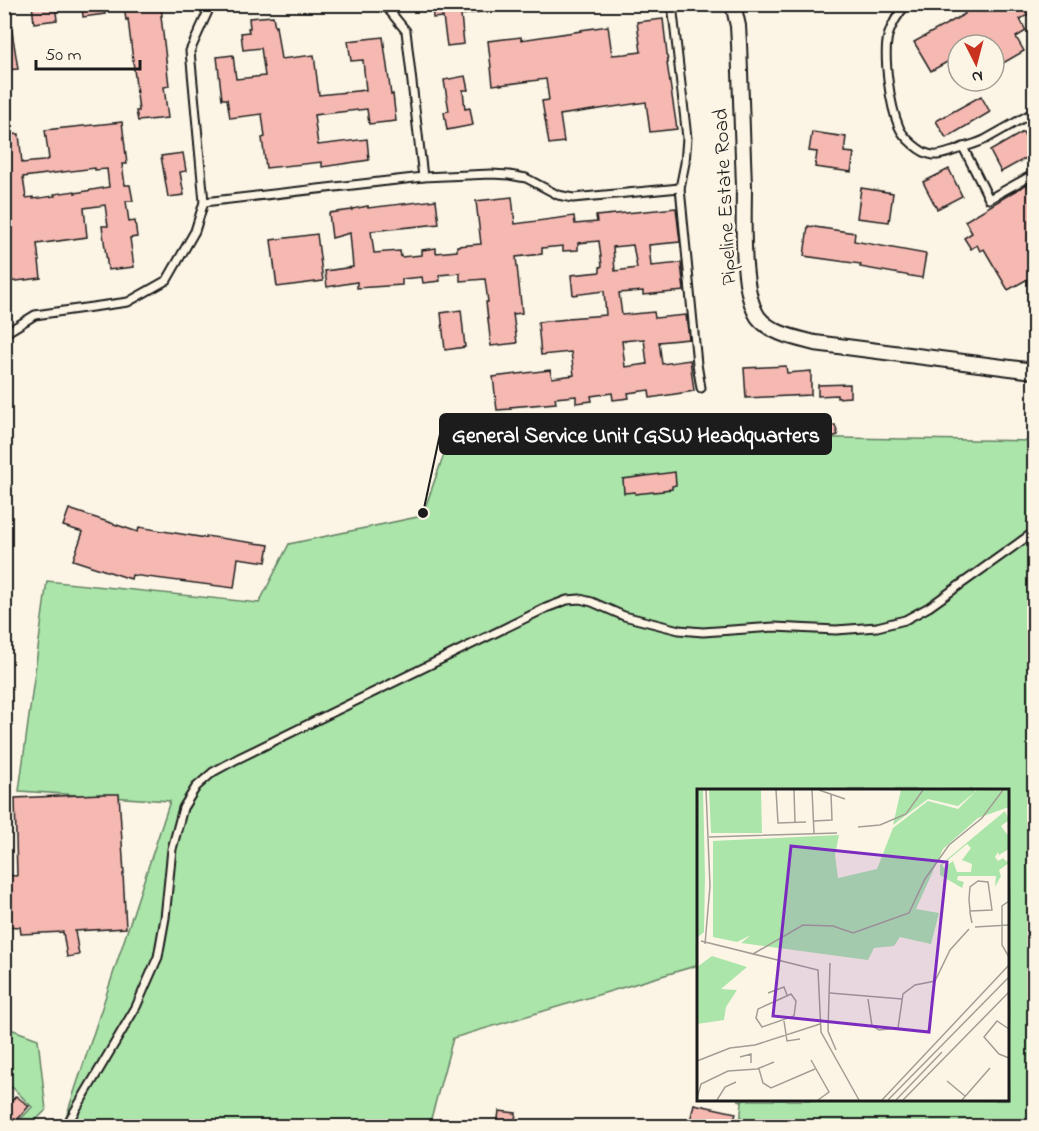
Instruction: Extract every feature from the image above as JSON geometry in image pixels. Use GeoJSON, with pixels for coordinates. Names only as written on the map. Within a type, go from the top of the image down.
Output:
{"type":"FeatureCollection","features":[{"type":"Feature","properties":{"kind":"street","name":"Pipeline Estate Road"},"geometry":{"type":"LineString","coordinates":[[734,4],[739,44],[747,287],[758,317],[773,329],[791,337],[815,343],[1035,370]]}},
{"type":"Feature","properties":{"kind":"lane"},"geometry":{"type":"LineString","coordinates":[[4,334],[35,315],[128,302],[167,280],[195,231],[204,202],[190,51],[210,7],[215,4]]}},
{"type":"Feature","properties":{"kind":"lane"},"geometry":{"type":"LineString","coordinates":[[384,4],[406,31],[423,177]]}},
{"type":"Feature","properties":{"kind":"lane"},"geometry":{"type":"LineString","coordinates":[[672,4],[687,138],[680,188],[701,388]]}},
{"type":"Feature","properties":{"kind":"lane"},"geometry":{"type":"LineString","coordinates":[[907,4],[892,24],[886,48],[890,91],[899,128],[909,141],[934,156],[984,140],[1035,112]]}},
{"type":"Feature","properties":{"kind":"lane"},"geometry":{"type":"LineString","coordinates":[[963,147],[989,199],[1035,174]]}},
{"type":"Feature","properties":{"kind":"lane"},"geometry":{"type":"LineString","coordinates":[[204,202],[423,177],[509,175],[526,178],[558,195],[573,198],[680,188]]}},
{"type":"Feature","properties":{"kind":"lane"},"geometry":{"type":"LineString","coordinates":[[66,1126],[136,1007],[158,957],[165,918],[172,849],[183,808],[196,787],[213,772],[546,608],[567,600],[580,599],[592,602],[624,616],[679,630],[703,632],[774,627],[836,630],[878,627],[905,620],[929,607],[1035,532]]}},
{"type":"Feature","properties":{"kind":"green space"},"geometry":{"type":"Polygon","coordinates":[[[452,432],[1034,441],[1034,1126],[740,1126],[742,1101],[1009,1101],[1009,789],[697,789],[697,963],[695,966],[453,1038],[429,1126],[63,1126],[170,801],[19,791],[47,581],[259,603],[289,544],[422,516],[452,432]]]}},
{"type":"Feature","properties":{"kind":"green space"},"geometry":{"type":"Polygon","coordinates":[[[5,1027],[38,1039],[46,1110],[30,1126],[14,1126],[32,1107],[12,1087],[5,1096],[5,1027]]]}},
{"type":"Feature","properties":{"kind":"building"},"geometry":{"type":"Polygon","coordinates":[[[32,4],[55,4],[57,20],[34,23],[32,4]]]}},
{"type":"Feature","properties":{"kind":"building"},"geometry":{"type":"Polygon","coordinates":[[[82,4],[103,4],[105,14],[83,17],[82,4]]]}},
{"type":"Feature","properties":{"kind":"building"},"geometry":{"type":"Polygon","coordinates":[[[161,4],[169,86],[164,87],[168,118],[138,121],[136,111],[139,111],[128,19],[126,20],[124,6],[161,4]]]}},
{"type":"Feature","properties":{"kind":"building"},"geometry":{"type":"Polygon","coordinates":[[[432,4],[485,4],[486,11],[461,15],[464,44],[447,46],[443,17],[433,18],[432,4]]]}},
{"type":"Feature","properties":{"kind":"building"},"geometry":{"type":"Polygon","coordinates":[[[960,4],[1035,4],[1035,11],[1020,19],[1026,31],[1016,37],[1024,51],[1006,61],[1006,33],[946,33],[946,63],[931,71],[914,42],[965,14],[960,4]]]}},
{"type":"Feature","properties":{"kind":"building"},"geometry":{"type":"Polygon","coordinates":[[[273,16],[281,59],[314,55],[319,95],[366,90],[363,60],[351,61],[348,41],[383,37],[396,121],[369,124],[367,109],[314,115],[318,145],[367,139],[369,160],[322,167],[322,162],[266,168],[262,114],[230,118],[227,99],[222,99],[217,57],[233,55],[236,79],[265,76],[261,48],[243,50],[241,33],[249,32],[249,18],[273,16]]]}},
{"type":"Feature","properties":{"kind":"building"},"geometry":{"type":"Polygon","coordinates":[[[663,19],[677,129],[650,132],[646,102],[560,115],[564,142],[549,144],[542,101],[549,100],[546,79],[493,85],[488,41],[521,37],[521,40],[608,26],[612,55],[641,52],[637,22],[663,19]]]}},
{"type":"Feature","properties":{"kind":"building"},"geometry":{"type":"Polygon","coordinates":[[[4,25],[11,25],[18,69],[4,70],[4,25]]]}},
{"type":"Feature","properties":{"kind":"building"},"geometry":{"type":"Polygon","coordinates":[[[465,76],[468,90],[463,90],[465,109],[470,108],[473,125],[447,130],[444,112],[449,111],[444,80],[465,76]]]}},
{"type":"Feature","properties":{"kind":"building"},"geometry":{"type":"Polygon","coordinates":[[[981,96],[990,112],[946,138],[936,121],[981,96]]]}},
{"type":"Feature","properties":{"kind":"building"},"geometry":{"type":"Polygon","coordinates":[[[122,122],[127,164],[122,164],[125,185],[130,185],[133,201],[126,201],[129,222],[135,221],[137,237],[130,238],[134,267],[108,270],[102,226],[108,226],[105,205],[84,208],[87,237],[37,244],[41,278],[8,282],[4,255],[4,135],[19,134],[22,163],[43,161],[49,159],[45,130],[122,122]],[[95,168],[23,177],[26,198],[33,197],[33,199],[109,187],[107,169],[95,170],[95,168]]]}},
{"type":"Feature","properties":{"kind":"building"},"geometry":{"type":"Polygon","coordinates":[[[1035,131],[1035,153],[1001,172],[990,151],[1023,132],[1025,136],[1035,131]]]}},
{"type":"Feature","properties":{"kind":"building"},"geometry":{"type":"Polygon","coordinates":[[[812,132],[846,137],[844,152],[854,153],[851,172],[815,167],[817,152],[809,151],[812,132]]]}},
{"type":"Feature","properties":{"kind":"building"},"geometry":{"type":"Polygon","coordinates":[[[183,153],[186,171],[180,172],[184,195],[168,197],[161,156],[183,153]]]}},
{"type":"Feature","properties":{"kind":"building"},"geometry":{"type":"Polygon","coordinates":[[[949,169],[962,196],[937,209],[923,182],[949,169]]]}},
{"type":"Feature","properties":{"kind":"building"},"geometry":{"type":"Polygon","coordinates":[[[1027,184],[1035,196],[1035,275],[1008,290],[984,249],[980,251],[977,245],[971,249],[964,238],[972,233],[965,221],[1027,184]]]}},
{"type":"Feature","properties":{"kind":"building"},"geometry":{"type":"Polygon","coordinates":[[[861,188],[893,193],[889,222],[857,218],[861,188]]]}},
{"type":"Feature","properties":{"kind":"building"},"geometry":{"type":"Polygon","coordinates":[[[512,197],[515,224],[574,216],[575,224],[597,222],[596,216],[676,208],[680,242],[649,245],[651,266],[681,263],[684,291],[643,295],[643,291],[619,293],[622,315],[654,312],[655,318],[686,315],[689,339],[659,342],[662,364],[690,360],[694,391],[650,398],[649,390],[628,393],[629,398],[613,400],[612,393],[591,396],[592,401],[576,403],[576,396],[555,398],[556,403],[497,410],[493,377],[550,370],[552,378],[574,375],[571,352],[541,355],[538,322],[606,315],[604,291],[573,295],[571,275],[600,272],[602,266],[599,241],[578,243],[578,250],[563,251],[563,246],[542,248],[542,254],[516,257],[522,313],[513,314],[517,343],[491,346],[485,279],[460,281],[460,273],[439,275],[440,281],[423,283],[422,277],[402,279],[402,285],[357,288],[357,282],[327,287],[325,271],[353,267],[350,233],[332,238],[329,213],[368,206],[368,208],[436,200],[439,224],[371,231],[374,253],[400,251],[401,257],[422,255],[422,250],[436,248],[436,253],[457,251],[457,246],[481,244],[476,201],[512,197]],[[633,245],[613,247],[615,271],[637,268],[633,245]],[[644,339],[622,341],[625,367],[647,364],[644,339]]]}},
{"type":"Feature","properties":{"kind":"building"},"geometry":{"type":"Polygon","coordinates":[[[808,226],[855,233],[854,241],[926,254],[922,278],[860,267],[861,264],[804,256],[808,226]]]}},
{"type":"Feature","properties":{"kind":"building"},"geometry":{"type":"Polygon","coordinates":[[[317,234],[323,281],[277,287],[271,240],[317,234]]]}},
{"type":"Feature","properties":{"kind":"building"},"geometry":{"type":"Polygon","coordinates":[[[461,310],[465,347],[445,350],[441,313],[461,310]]]}},
{"type":"Feature","properties":{"kind":"building"},"geometry":{"type":"Polygon","coordinates":[[[786,366],[787,373],[811,371],[811,395],[746,398],[744,368],[786,366]]]}},
{"type":"Feature","properties":{"kind":"building"},"geometry":{"type":"Polygon","coordinates":[[[850,384],[850,397],[818,396],[818,385],[850,384]]]}},
{"type":"Feature","properties":{"kind":"building"},"geometry":{"type":"Polygon","coordinates":[[[835,425],[838,435],[822,440],[819,429],[835,425]]]}},
{"type":"Feature","properties":{"kind":"building"},"geometry":{"type":"Polygon","coordinates":[[[675,472],[676,485],[672,486],[672,489],[635,494],[635,492],[624,493],[623,479],[675,472]]]}},
{"type":"Feature","properties":{"kind":"building"},"geometry":{"type":"Polygon","coordinates":[[[69,509],[138,532],[139,527],[269,545],[266,562],[238,558],[234,588],[132,575],[131,579],[73,560],[83,532],[63,526],[69,509]]]}},
{"type":"Feature","properties":{"kind":"building"},"geometry":{"type":"Polygon","coordinates":[[[119,794],[126,928],[75,931],[79,955],[67,957],[63,932],[21,934],[20,927],[4,926],[4,875],[17,876],[15,798],[119,794]]]}},
{"type":"Feature","properties":{"kind":"building"},"geometry":{"type":"Polygon","coordinates":[[[16,1096],[29,1106],[11,1126],[4,1122],[4,1110],[16,1096]]]}},
{"type":"Feature","properties":{"kind":"building"},"geometry":{"type":"Polygon","coordinates":[[[694,1104],[736,1113],[733,1126],[689,1126],[694,1104]]]}},
{"type":"Feature","properties":{"kind":"building"},"geometry":{"type":"Polygon","coordinates":[[[499,1111],[516,1113],[514,1126],[497,1126],[499,1111]]]}},
{"type":"Feature","properties":{"kind":"place","name":"General Service Unit (GSU) Headquarters"},"geometry":{"type":"Point","coordinates":[423,513]}}]}
